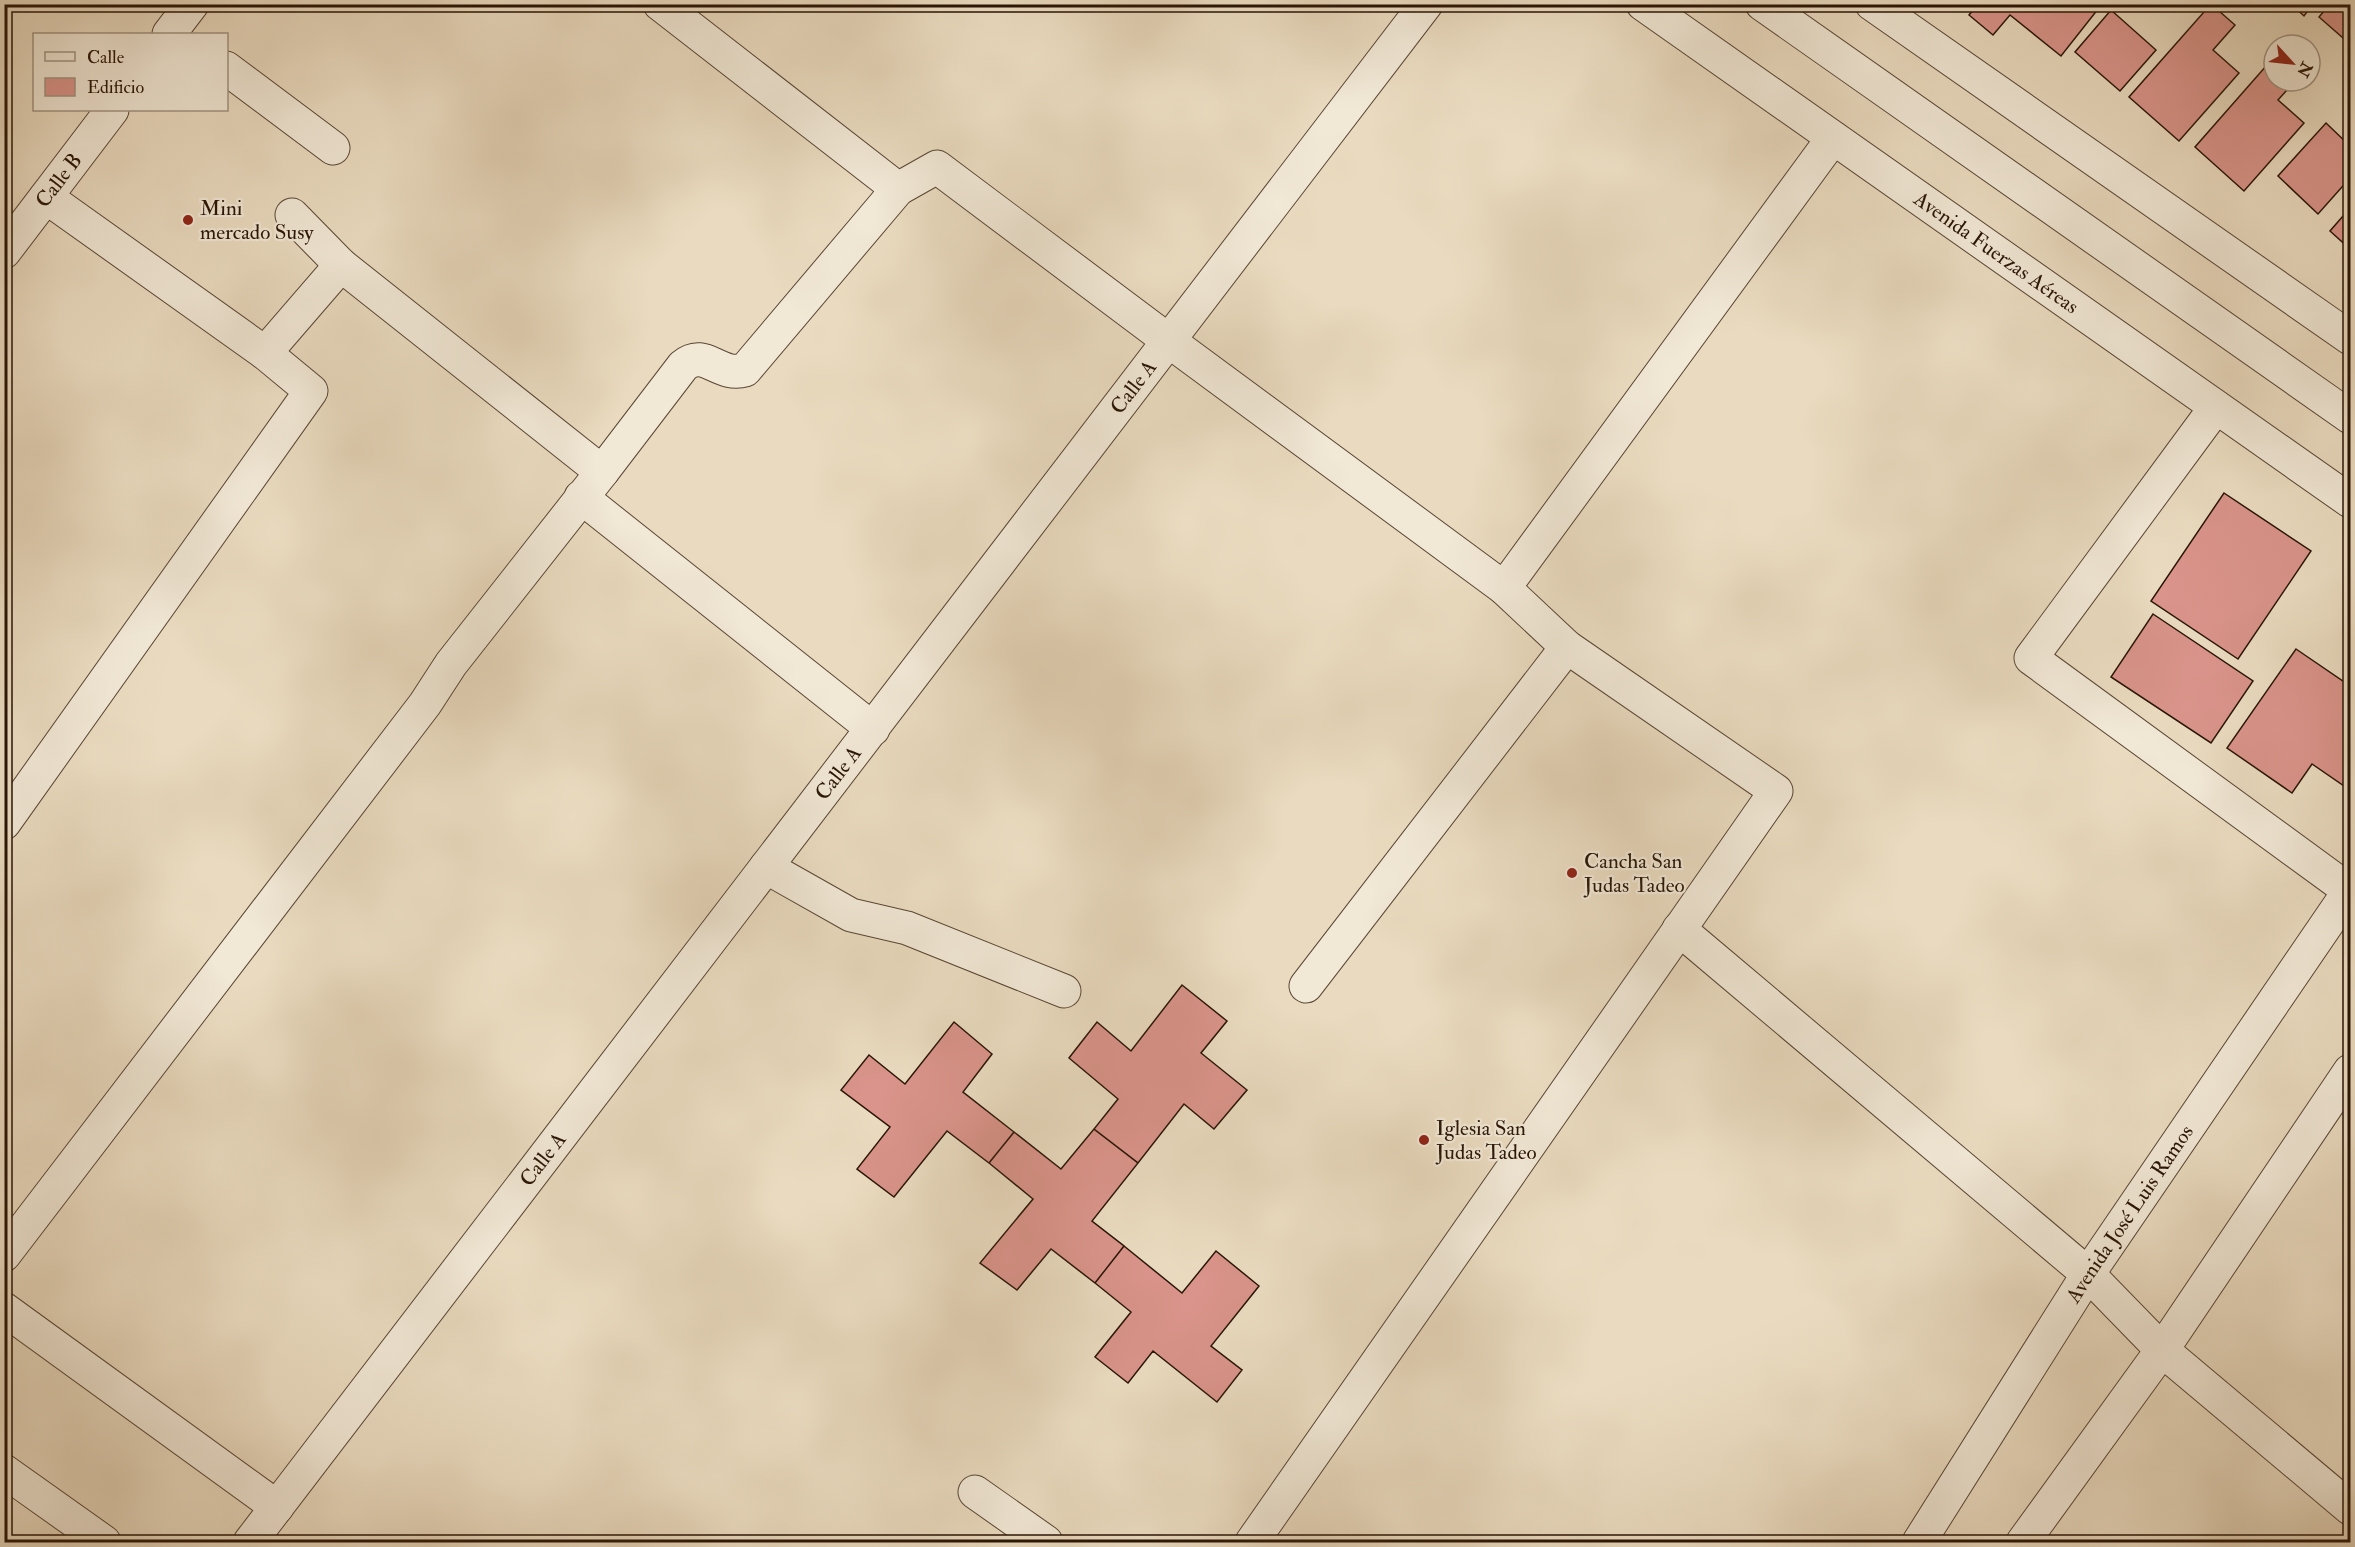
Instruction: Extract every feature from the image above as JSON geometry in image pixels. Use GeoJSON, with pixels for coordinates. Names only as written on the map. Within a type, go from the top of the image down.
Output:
{"type":"FeatureCollection","features":[{"type":"Feature","properties":{"kind":"street"},"geometry":{"type":"LineString","coordinates":[[660,4],[898,189]]}},
{"type":"Feature","properties":{"kind":"street","name":"Calle A"},"geometry":{"type":"LineString","coordinates":[[250,1542],[1426,4]]}},
{"type":"Feature","properties":{"kind":"street","name":"Avenida Fuerzas Aéreas"},"geometry":{"type":"LineString","coordinates":[[1643,4],[2350,501]]}},
{"type":"Feature","properties":{"kind":"street"},"geometry":{"type":"LineString","coordinates":[[1762,4],[2350,417]]}},
{"type":"Feature","properties":{"kind":"street"},"geometry":{"type":"LineString","coordinates":[[1872,4],[2350,338]]}},
{"type":"Feature","properties":{"kind":"street"},"geometry":{"type":"LineString","coordinates":[[228,69],[333,148]]}},
{"type":"Feature","properties":{"kind":"street","name":"Calle B"},"geometry":{"type":"LineString","coordinates":[[4,252],[111,111]]}},
{"type":"Feature","properties":{"kind":"street"},"geometry":{"type":"LineString","coordinates":[[1504,588],[1833,138]]}},
{"type":"Feature","properties":{"kind":"street"},"geometry":{"type":"LineString","coordinates":[[6,1250],[425,704],[451,664],[683,366],[691,359],[699,358],[727,371],[745,370],[898,189],[937,167],[1504,588],[1567,647],[1776,791],[1252,1542]]}},
{"type":"Feature","properties":{"kind":"street"},"geometry":{"type":"LineString","coordinates":[[4,823],[311,391],[265,353],[46,197]]}},
{"type":"Feature","properties":{"kind":"street"},"geometry":{"type":"LineString","coordinates":[[292,215],[341,265],[602,472]]}},
{"type":"Feature","properties":{"kind":"street"},"geometry":{"type":"LineString","coordinates":[[265,353],[341,265]]}},
{"type":"Feature","properties":{"kind":"street"},"geometry":{"type":"LineString","coordinates":[[2216,407],[2031,658],[2350,891]]}},
{"type":"Feature","properties":{"kind":"street"},"geometry":{"type":"LineString","coordinates":[[581,497],[873,729]]}},
{"type":"Feature","properties":{"kind":"street"},"geometry":{"type":"LineString","coordinates":[[1306,986],[1567,647]]}},
{"type":"Feature","properties":{"kind":"street"},"geometry":{"type":"LineString","coordinates":[[766,867],[851,915],[907,928],[1064,990]]}},
{"type":"Feature","properties":{"kind":"street","name":"Avenida José Luis Ramos"},"geometry":{"type":"LineString","coordinates":[[1919,1542],[2088,1274],[2350,891]]}},
{"type":"Feature","properties":{"kind":"street"},"geometry":{"type":"LineString","coordinates":[[1679,930],[2088,1274],[2162,1350],[2350,1509]]}},
{"type":"Feature","properties":{"kind":"street"},"geometry":{"type":"LineString","coordinates":[[2023,1542],[2162,1350],[2350,1071]]}},
{"type":"Feature","properties":{"kind":"street"},"geometry":{"type":"LineString","coordinates":[[4,1308],[277,1507]]}},
{"type":"Feature","properties":{"kind":"street"},"geometry":{"type":"LineString","coordinates":[[4,1471],[104,1542]]}},
{"type":"Feature","properties":{"kind":"street"},"geometry":{"type":"LineString","coordinates":[[975,1492],[1046,1542]]}},
{"type":"Feature","properties":{"kind":"building"},"geometry":{"type":"Polygon","coordinates":[[[1978,4],[2102,4],[2061,56],[2010,15],[1993,35],[1969,15],[1978,4]]]}},
{"type":"Feature","properties":{"kind":"building"},"geometry":{"type":"Polygon","coordinates":[[[2211,4],[2235,25],[2213,50],[2239,73],[2179,141],[2129,97],[2211,4]]]}},
{"type":"Feature","properties":{"kind":"building"},"geometry":{"type":"Polygon","coordinates":[[[2291,4],[2313,4],[2304,16],[2291,4]]]}},
{"type":"Feature","properties":{"kind":"building"},"geometry":{"type":"Polygon","coordinates":[[[2330,4],[2350,4],[2350,44],[2319,17],[2330,4]]]}},
{"type":"Feature","properties":{"kind":"building"},"geometry":{"type":"Polygon","coordinates":[[[2111,10],[2156,50],[2120,91],[2075,52],[2111,10]]]}},
{"type":"Feature","properties":{"kind":"building"},"geometry":{"type":"Polygon","coordinates":[[[2262,71],[2262,93],[2284,93],[2278,100],[2304,123],[2244,191],[2195,147],[2262,71]]]}},
{"type":"Feature","properties":{"kind":"building"},"geometry":{"type":"Polygon","coordinates":[[[2326,123],[2350,146],[2350,178],[2318,214],[2278,176],[2326,123]]]}},
{"type":"Feature","properties":{"kind":"building"},"geometry":{"type":"Polygon","coordinates":[[[2350,208],[2350,249],[2330,231],[2350,208]]]}},
{"type":"Feature","properties":{"kind":"building"},"geometry":{"type":"Polygon","coordinates":[[[2224,493],[2311,551],[2238,659],[2151,601],[2224,493]]]}},
{"type":"Feature","properties":{"kind":"building"},"geometry":{"type":"Polygon","coordinates":[[[2153,614],[2253,681],[2211,743],[2111,677],[2153,614]]]}},
{"type":"Feature","properties":{"kind":"building"},"geometry":{"type":"Polygon","coordinates":[[[2296,649],[2350,686],[2350,790],[2312,764],[2292,793],[2227,748],[2296,649]]]}},
{"type":"Feature","properties":{"kind":"building"},"geometry":{"type":"Polygon","coordinates":[[[1182,985],[1227,1021],[1201,1053],[1247,1090],[1214,1129],[1184,1104],[1138,1163],[1094,1129],[1118,1099],[1069,1058],[1097,1022],[1131,1051],[1182,985]]]}},
{"type":"Feature","properties":{"kind":"building"},"geometry":{"type":"Polygon","coordinates":[[[954,1022],[992,1054],[963,1092],[1014,1132],[989,1163],[947,1131],[894,1197],[857,1169],[890,1127],[841,1090],[869,1055],[905,1084],[954,1022]]]}},
{"type":"Feature","properties":{"kind":"building"},"geometry":{"type":"Polygon","coordinates":[[[1094,1129],[1138,1163],[1092,1221],[1124,1246],[1095,1283],[1051,1249],[1017,1290],[980,1263],[1033,1199],[989,1163],[1014,1132],[1061,1169],[1094,1129]]]}},
{"type":"Feature","properties":{"kind":"building"},"geometry":{"type":"Polygon","coordinates":[[[1124,1246],[1182,1293],[1216,1251],[1259,1286],[1211,1346],[1242,1370],[1217,1402],[1153,1351],[1128,1383],[1095,1357],[1131,1312],[1095,1283],[1124,1246]]]}},
{"type":"Feature","properties":{"kind":"place","name":"Mini mercado Susy"},"geometry":{"type":"Point","coordinates":[188,220]}},
{"type":"Feature","properties":{"kind":"place","name":"Cancha San Judas Tadeo"},"geometry":{"type":"Point","coordinates":[1572,873]}},
{"type":"Feature","properties":{"kind":"place","name":"Iglesia San Judas Tadeo"},"geometry":{"type":"Point","coordinates":[1424,1140]}}]}
